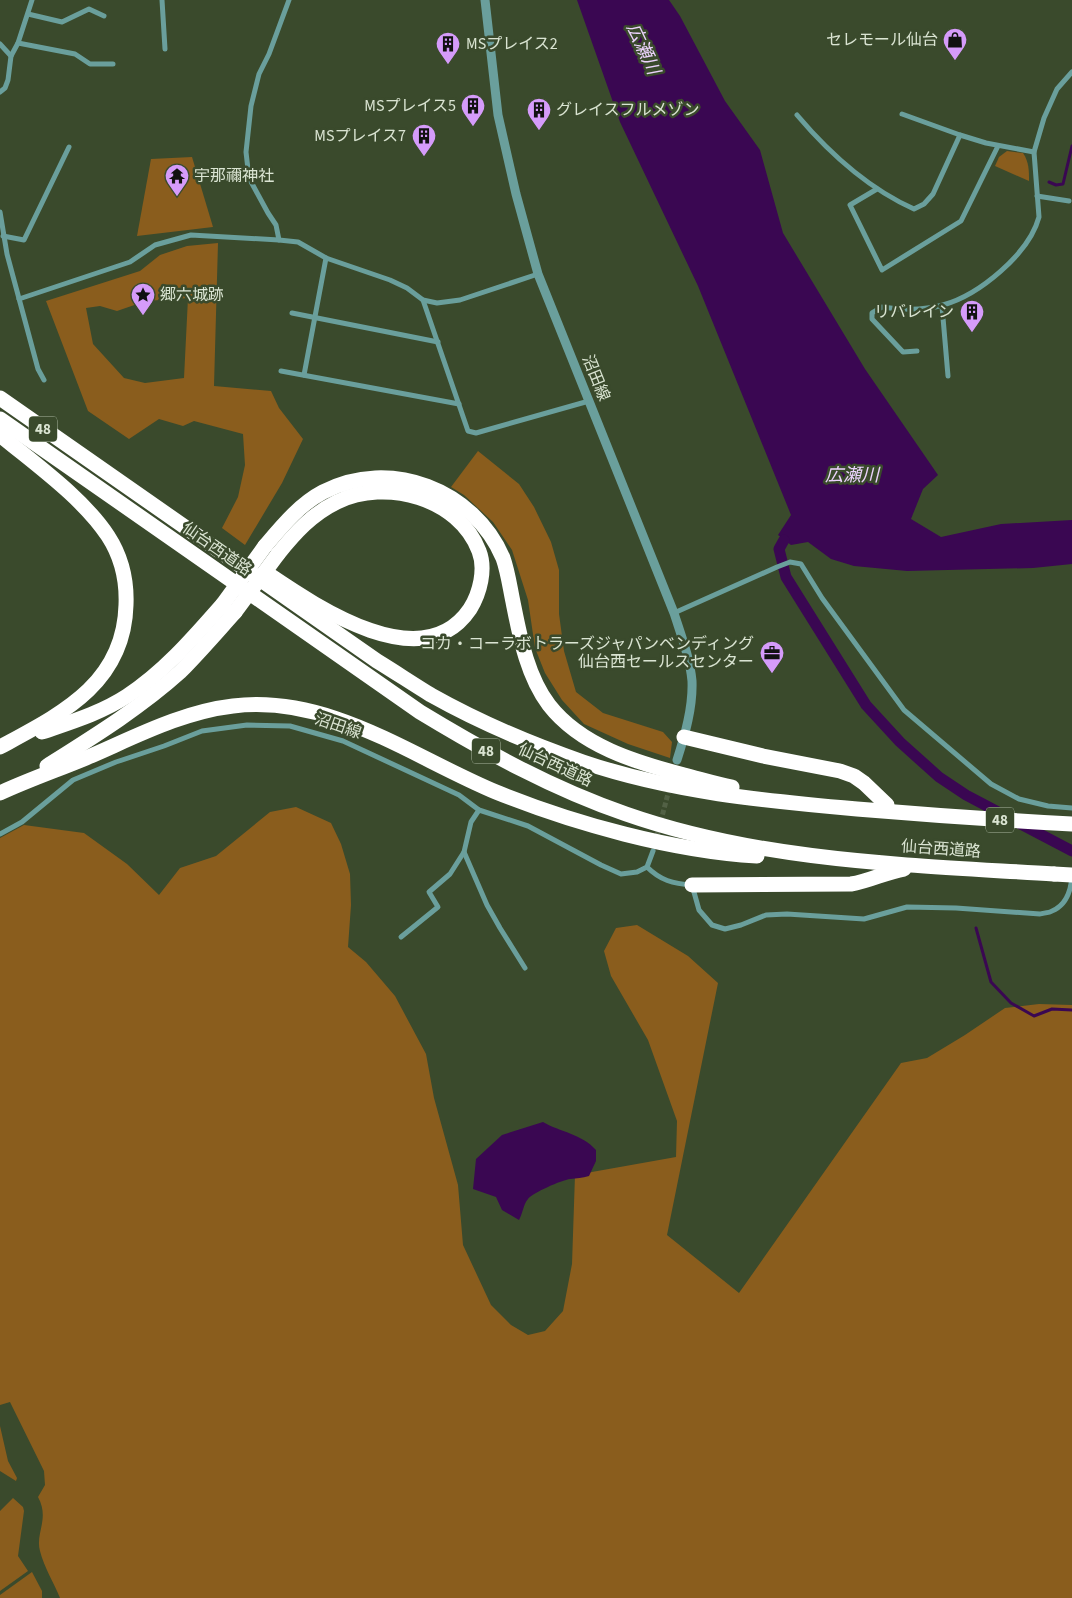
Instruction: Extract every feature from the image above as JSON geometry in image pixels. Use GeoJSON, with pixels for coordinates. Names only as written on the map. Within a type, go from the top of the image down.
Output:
{"type":"FeatureCollection","features":[{"type":"Feature","properties":{"kind":"highway"},"geometry":{"type":"LineString","coordinates":[[0,393],[86,459],[190,523],[307,599],[373,631],[405,638],[420,639],[434,636],[461,620],[477,596],[481,581],[480,552],[462,524],[448,512],[431,502],[414,496],[396,493],[377,492],[357,495],[339,501],[322,510],[271,550]]}},
{"type":"Feature","properties":{"kind":"highway","name":"仙台西道路"},"geometry":{"type":"LineString","coordinates":[[0,398],[377,661],[431,695],[532,743],[584,762],[632,776],[702,791],[761,800],[1072,824]]}},
{"type":"Feature","properties":{"kind":"highway","name":"仙台西道路"},"geometry":{"type":"LineString","coordinates":[[0,419],[404,702],[516,768],[570,793],[626,814],[728,842],[836,859],[1072,875]]}},
{"type":"Feature","properties":{"kind":"highway"},"geometry":{"type":"LineString","coordinates":[[0,435],[94,518],[108,537],[122,565],[126,596],[124,629],[118,646],[111,662],[87,693],[72,706],[0,746]]}},
{"type":"Feature","properties":{"kind":"highway"},"geometry":{"type":"LineString","coordinates":[[17,785],[113,724],[179,672],[271,550],[291,516],[323,492],[360,480],[381,478],[402,479],[423,484],[442,492],[458,502],[485,527],[496,542],[504,561],[525,656],[539,689],[549,705],[562,720],[596,744],[639,762],[728,786],[773,794],[887,805],[929,812]]}},
{"type":"Feature","properties":{"kind":"highway"},"geometry":{"type":"LineString","coordinates":[[0,746],[88,715],[127,696],[178,654],[229,608]]}},
{"type":"Feature","properties":{"kind":"highway"},"geometry":{"type":"LineString","coordinates":[[0,793],[180,718],[232,706],[257,704],[281,706],[332,716],[498,793],[586,823],[661,842],[719,852],[786,858],[836,859]]}},
{"type":"Feature","properties":{"kind":"highway"},"geometry":{"type":"LineString","coordinates":[[684,737],[771,758],[840,771],[854,776],[864,783],[887,805]]}},
{"type":"Feature","properties":{"kind":"highway"},"geometry":{"type":"LineString","coordinates":[[692,885],[851,884],[869,881],[902,869],[923,866]]}},
{"type":"Feature","properties":{"kind":"street"},"geometry":{"type":"LineString","coordinates":[[0,92],[5,88],[8,80],[11,56],[18,43],[32,0]]}},
{"type":"Feature","properties":{"kind":"street"},"geometry":{"type":"LineString","coordinates":[[162,0],[165,49]]}},
{"type":"Feature","properties":{"kind":"street"},"geometry":{"type":"LineString","coordinates":[[279,240],[276,225],[249,178],[246,152],[251,106],[259,74],[269,54],[288,0]]}},
{"type":"Feature","properties":{"kind":"street","name":"沼田線"},"geometry":{"type":"LineString","coordinates":[[485,0],[498,115],[516,194],[538,274],[674,613],[687,654],[692,681],[690,704],[684,737],[677,760]]}},
{"type":"Feature","properties":{"kind":"street"},"geometry":{"type":"LineString","coordinates":[[28,14],[62,22],[89,9],[104,16]]}},
{"type":"Feature","properties":{"kind":"street"},"geometry":{"type":"LineString","coordinates":[[18,43],[74,54],[90,64],[113,64]]}},
{"type":"Feature","properties":{"kind":"street"},"geometry":{"type":"LineString","coordinates":[[0,44],[11,56]]}},
{"type":"Feature","properties":{"kind":"street"},"geometry":{"type":"LineString","coordinates":[[917,351],[903,352],[872,319],[872,313],[882,307],[909,310],[942,306],[966,297],[1011,263],[1037,226],[1039,217],[1034,152],[1044,118],[1057,89],[1072,72]]}},
{"type":"Feature","properties":{"kind":"street"},"geometry":{"type":"LineString","coordinates":[[902,114],[960,135],[998,146],[1034,152]]}},
{"type":"Feature","properties":{"kind":"street"},"geometry":{"type":"LineString","coordinates":[[797,115],[821,144],[858,176],[877,189],[914,209],[924,204],[933,194],[960,135]]}},
{"type":"Feature","properties":{"kind":"street"},"geometry":{"type":"LineString","coordinates":[[877,189],[850,205],[882,270],[961,221],[998,146]]}},
{"type":"Feature","properties":{"kind":"street"},"geometry":{"type":"LineString","coordinates":[[3,236],[24,240],[69,147]]}},
{"type":"Feature","properties":{"kind":"street"},"geometry":{"type":"LineString","coordinates":[[1037,196],[1069,201]]}},
{"type":"Feature","properties":{"kind":"street"},"geometry":{"type":"LineString","coordinates":[[0,212],[3,236],[19,299],[38,369],[44,380]]}},
{"type":"Feature","properties":{"kind":"street"},"geometry":{"type":"LineString","coordinates":[[19,299],[130,262],[154,245],[191,235],[298,242],[326,258],[390,280],[407,288],[423,300],[437,303],[460,300],[538,274]]}},
{"type":"Feature","properties":{"kind":"street"},"geometry":{"type":"LineString","coordinates":[[304,375],[326,258]]}},
{"type":"Feature","properties":{"kind":"street"},"geometry":{"type":"LineString","coordinates":[[423,300],[468,431],[476,433],[589,401]]}},
{"type":"Feature","properties":{"kind":"street"},"geometry":{"type":"LineString","coordinates":[[942,306],[948,376]]}},
{"type":"Feature","properties":{"kind":"street"},"geometry":{"type":"LineString","coordinates":[[292,313],[438,342]]}},
{"type":"Feature","properties":{"kind":"street"},"geometry":{"type":"LineString","coordinates":[[281,371],[459,404]]}},
{"type":"Feature","properties":{"kind":"street"},"geometry":{"type":"LineString","coordinates":[[674,613],[777,567],[790,562],[801,564],[822,598],[904,710],[991,784],[1018,799],[1048,806],[1072,808]]}},
{"type":"Feature","properties":{"kind":"street","name":"沼田線"},"geometry":{"type":"LineString","coordinates":[[0,834],[22,822],[73,780],[116,762],[202,731],[247,725],[290,726],[343,741],[459,795],[479,810],[528,826],[621,874],[637,872],[647,867]]}},
{"type":"Feature","properties":{"kind":"street"},"geometry":{"type":"LineString","coordinates":[[401,937],[438,907],[429,892],[450,874],[464,852],[471,822],[479,810]]}},
{"type":"Feature","properties":{"kind":"street"},"geometry":{"type":"LineString","coordinates":[[653,851],[647,867],[657,877],[675,884],[692,885],[699,910],[712,925],[725,929],[766,916],[787,914],[864,919],[907,907],[956,908],[1040,914],[1052,912],[1063,902],[1071,891],[1072,875]]}},
{"type":"Feature","properties":{"kind":"street"},"geometry":{"type":"LineString","coordinates":[[464,852],[487,905],[525,968]]}},
{"type":"Feature","properties":{"kind":"shaded area"},"geometry":{"type":"Polygon","coordinates":[[[1007,151],[1023,153],[1028,163],[1029,181],[995,166],[999,157],[1007,151]]]}},
{"type":"Feature","properties":{"kind":"shaded area"},"geometry":{"type":"Polygon","coordinates":[[[192,157],[213,227],[137,236],[151,159],[192,157]]]}},
{"type":"Feature","properties":{"kind":"shaded area"},"geometry":{"type":"Polygon","coordinates":[[[218,243],[214,386],[271,391],[279,408],[303,439],[282,483],[245,545],[222,528],[238,497],[245,465],[243,434],[194,421],[183,426],[159,419],[129,439],[88,411],[46,301],[140,271],[160,255],[187,246],[218,243]],[[188,298],[146,301],[117,311],[100,306],[86,308],[93,344],[124,378],[145,383],[184,378],[188,298]]]}},
{"type":"Feature","properties":{"kind":"shaded area"},"geometry":{"type":"Polygon","coordinates":[[[478,451],[519,484],[534,507],[551,542],[559,570],[559,614],[564,651],[576,692],[603,713],[663,732],[672,742],[670,758],[628,744],[584,724],[562,700],[545,673],[535,648],[528,600],[512,550],[493,522],[464,495],[451,487],[478,451]]]}},
{"type":"Feature","properties":{"kind":"shaded area"},"geometry":{"type":"Polygon","coordinates":[[[296,807],[331,823],[341,844],[350,874],[351,905],[348,947],[366,962],[395,996],[426,1054],[434,1098],[458,1185],[463,1245],[491,1305],[511,1325],[528,1335],[545,1331],[563,1311],[572,1264],[575,1175],[676,1157],[677,1121],[648,1040],[611,976],[604,951],[616,928],[637,925],[688,956],[718,983],[667,1235],[739,1293],[901,1063],[927,1058],[1005,1008],[1039,1004],[1072,1005],[1072,1598],[60,1598],[44,1563],[39,1544],[43,1512],[38,1497],[45,1485],[44,1471],[10,1402],[0,1405],[0,838],[24,825],[84,833],[127,864],[159,895],[180,868],[216,856],[270,812],[296,807]]]}},
{"type":"Feature","properties":{"kind":"shaded area"},"geometry":{"type":"Polygon","coordinates":[[[0,1426],[8,1461],[17,1478],[16,1481],[0,1471],[0,1426]]]}},
{"type":"Feature","properties":{"kind":"shaded area"},"geometry":{"type":"Polygon","coordinates":[[[13,1498],[23,1507],[24,1511],[18,1556],[28,1571],[0,1591],[0,1511],[13,1498]]]}},
{"type":"Feature","properties":{"kind":"shaded area"},"geometry":{"type":"Polygon","coordinates":[[[32,1572],[42,1591],[42,1598],[0,1598],[0,1595],[32,1572]]]}},
{"type":"Feature","properties":{"kind":"water","name":"広瀬川"},"geometry":{"type":"Polygon","coordinates":[[[577,0],[669,0],[680,16],[725,101],[760,150],[783,233],[865,369],[938,475],[923,489],[911,519],[941,537],[1001,524],[1072,520],[1072,564],[1033,568],[907,571],[854,566],[831,559],[808,542],[791,545],[778,535],[791,515],[698,286],[620,122],[577,0]]]}},
{"type":"Feature","properties":{"kind":"water"},"geometry":{"type":"Polygon","coordinates":[[[543,1122],[584,1140],[596,1150],[596,1161],[589,1176],[561,1182],[531,1196],[525,1204],[519,1220],[502,1210],[496,1197],[473,1189],[476,1159],[502,1135],[543,1122]]]}},
{"type":"Feature","properties":{"kind":"waterway"},"geometry":{"type":"LineString","coordinates":[[1049,182],[1056,185],[1063,184],[1072,146]]}},
{"type":"Feature","properties":{"kind":"waterway"},"geometry":{"type":"LineString","coordinates":[[784,540],[779,549],[786,577],[866,705],[900,742],[939,777],[966,795],[1072,851]]}},
{"type":"Feature","properties":{"kind":"waterway"},"geometry":{"type":"LineString","coordinates":[[976,928],[991,982],[1011,1003],[1034,1016],[1052,1009],[1072,1010]]}},
{"type":"Feature","properties":{"kind":"tunnel"},"geometry":{"type":"LineString","coordinates":[[653,851],[670,786]]}},
{"type":"Feature","properties":{"kind":"place","name":"セレモール仙台"},"geometry":{"type":"Point","coordinates":[955,61]}},
{"type":"Feature","properties":{"kind":"place","name":"MSプレイス2"},"geometry":{"type":"Point","coordinates":[448,65]}},
{"type":"Feature","properties":{"kind":"place","name":"MSプレイス5"},"geometry":{"type":"Point","coordinates":[473,127]}},
{"type":"Feature","properties":{"kind":"place","name":"グレイスフルメゾン"},"geometry":{"type":"Point","coordinates":[539,131]}},
{"type":"Feature","properties":{"kind":"place","name":"MSプレイス7"},"geometry":{"type":"Point","coordinates":[424,157]}},
{"type":"Feature","properties":{"kind":"place","name":"宇那禰神社"},"geometry":{"type":"Point","coordinates":[177,197]}},
{"type":"Feature","properties":{"kind":"place","name":"郷六城跡"},"geometry":{"type":"Point","coordinates":[143,316]}},
{"type":"Feature","properties":{"kind":"place","name":"リバレイン"},"geometry":{"type":"Point","coordinates":[972,333]}},
{"type":"Feature","properties":{"kind":"place","name":"コカ・コーラボトラーズジャパンベンディング 仙台西セールスセンター"},"geometry":{"type":"Point","coordinates":[772,674]}}]}
